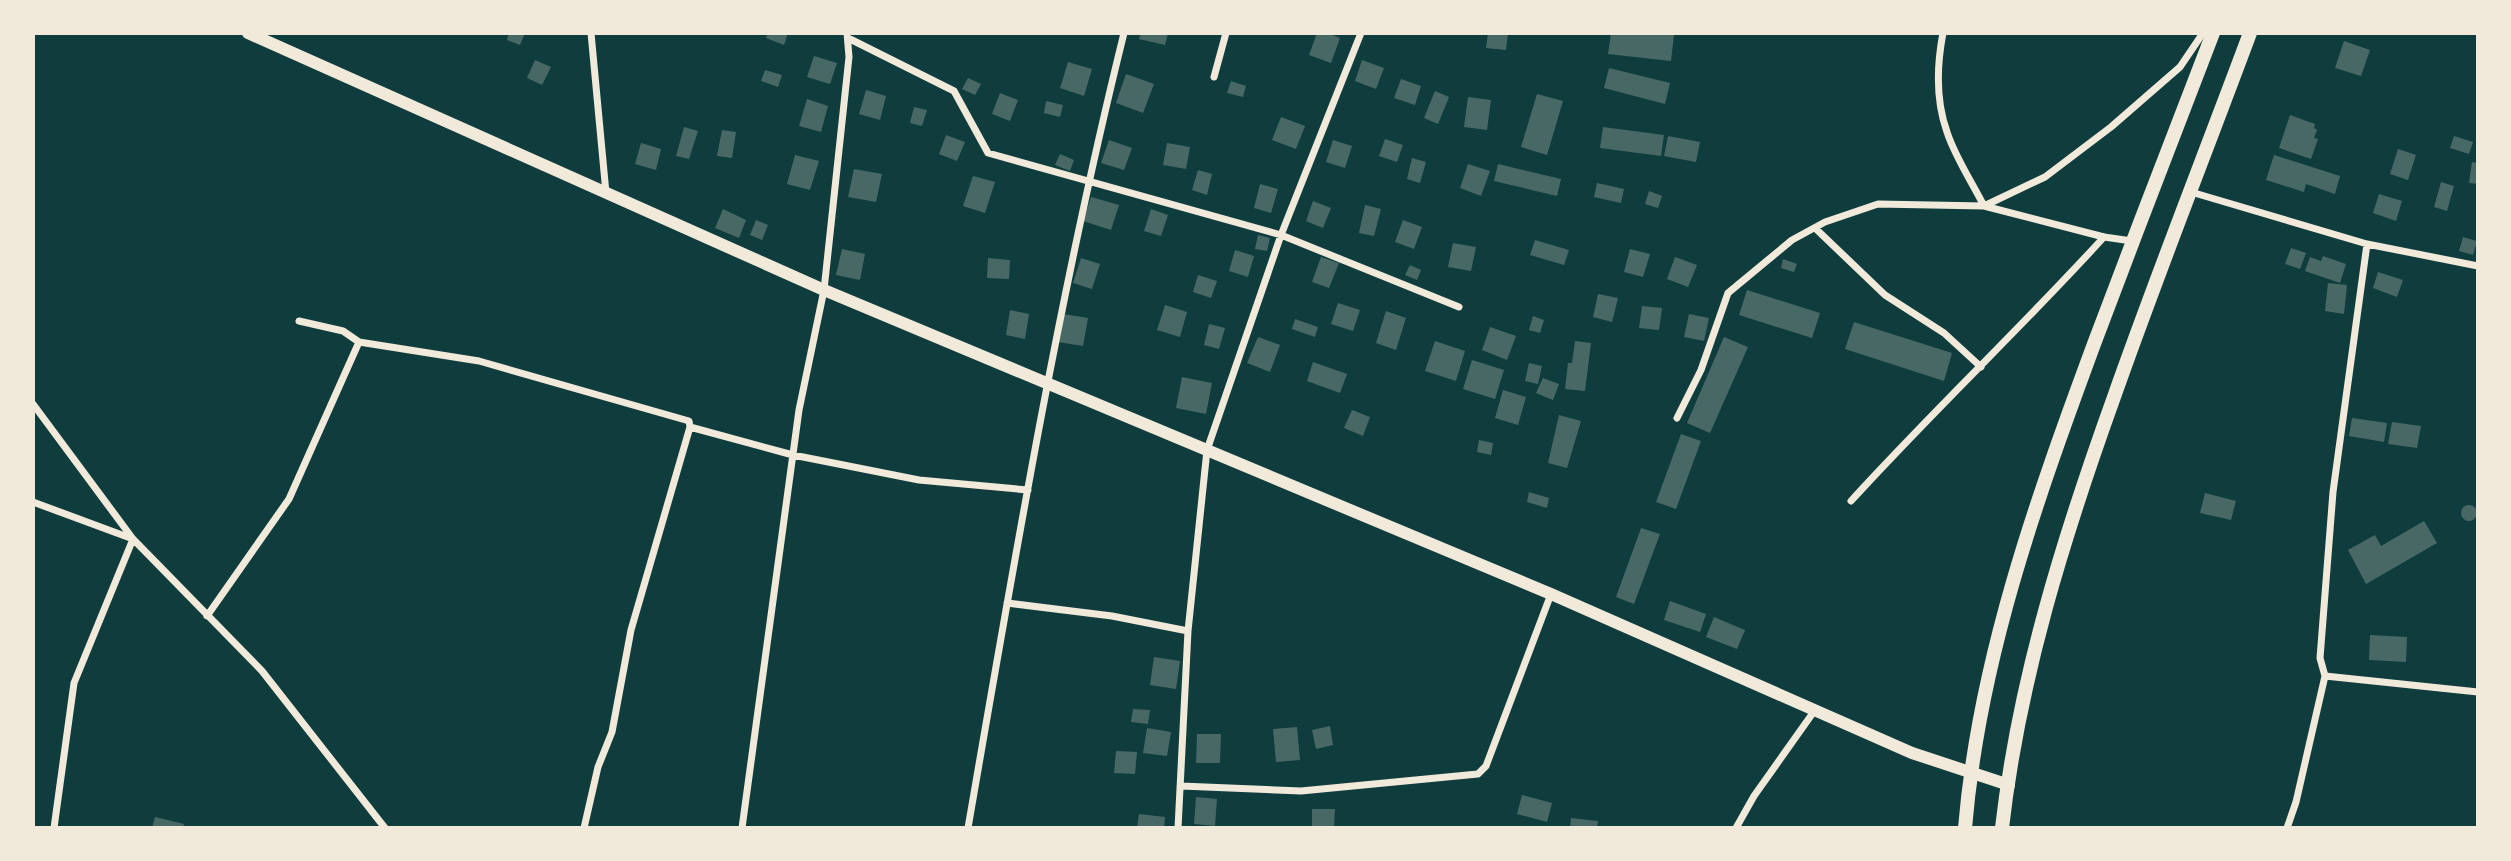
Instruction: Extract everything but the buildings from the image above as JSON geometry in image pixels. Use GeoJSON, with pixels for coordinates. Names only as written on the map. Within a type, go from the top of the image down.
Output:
{"type":"FeatureCollection","features":[{"type":"Feature","properties":{"kind":"main road"},"geometry":{"type":"LineString","coordinates":[[1965,828],[1970,774],[1984,690],[2013,583],[2059,440],[2213,33]]}},
{"type":"Feature","properties":{"kind":"main road"},"geometry":{"type":"LineString","coordinates":[[2002,828],[2035,650],[2057,564],[2127,359],[2250,33]]}},
{"type":"Feature","properties":{"kind":"street"},"geometry":{"type":"LineString","coordinates":[[248,33],[824,290],[1551,594],[1912,753],[2009,785]]}},
{"type":"Feature","properties":{"kind":"street"},"geometry":{"type":"LineString","coordinates":[[591,33],[606,193]]}},
{"type":"Feature","properties":{"kind":"street"},"geometry":{"type":"LineString","coordinates":[[968,828],[1047,383],[1088,180],[1124,33]]}},
{"type":"Feature","properties":{"kind":"street"},"geometry":{"type":"LineString","coordinates":[[1214,77],[1226,33]]}},
{"type":"Feature","properties":{"kind":"street"},"geometry":{"type":"LineString","coordinates":[[1178,828],[1188,631],[1207,450],[1281,235],[1361,33]]}},
{"type":"Feature","properties":{"kind":"street"},"geometry":{"type":"LineString","coordinates":[[1943,33],[1939,89],[1947,131],[1983,206]]}},
{"type":"Feature","properties":{"kind":"street"},"geometry":{"type":"LineString","coordinates":[[1983,206],[2045,177],[2110,127],[2180,66],[2203,33]]}},
{"type":"Feature","properties":{"kind":"street"},"geometry":{"type":"LineString","coordinates":[[848,36],[954,91],[988,153],[1281,235],[1459,307]]}},
{"type":"Feature","properties":{"kind":"street"},"geometry":{"type":"LineString","coordinates":[[742,828],[799,410],[824,290],[849,57],[848,36]]}},
{"type":"Feature","properties":{"kind":"street"},"geometry":{"type":"LineString","coordinates":[[2190,192],[2367,244],[2478,266]]}},
{"type":"Feature","properties":{"kind":"street"},"geometry":{"type":"LineString","coordinates":[[1677,418],[1701,370],[1728,293],[1792,240],[1815,228],[1878,204],[1983,206],[2104,237],[2133,241]]}},
{"type":"Feature","properties":{"kind":"street"},"geometry":{"type":"LineString","coordinates":[[1815,228],[1885,295],[1944,333],[1981,367]]}},
{"type":"Feature","properties":{"kind":"street"},"geometry":{"type":"LineString","coordinates":[[1850,501],[1911,435],[2036,311],[2104,237]]}},
{"type":"Feature","properties":{"kind":"street"},"geometry":{"type":"LineString","coordinates":[[2287,828],[2296,802],[2325,676],[2320,658],[2333,492],[2367,244]]}},
{"type":"Feature","properties":{"kind":"street"},"geometry":{"type":"LineString","coordinates":[[299,321],[343,331],[359,342],[479,361],[689,421],[690,427],[631,630],[612,732],[598,767],[584,828]]}},
{"type":"Feature","properties":{"kind":"street"},"geometry":{"type":"LineString","coordinates":[[207,615],[289,499],[359,342]]}},
{"type":"Feature","properties":{"kind":"street"},"geometry":{"type":"LineString","coordinates":[[33,404],[132,540],[262,671],[385,828]]}},
{"type":"Feature","properties":{"kind":"street"},"geometry":{"type":"LineString","coordinates":[[690,427],[793,455],[919,480],[1028,491]]}},
{"type":"Feature","properties":{"kind":"street"},"geometry":{"type":"LineString","coordinates":[[33,502],[132,540]]}},
{"type":"Feature","properties":{"kind":"street"},"geometry":{"type":"LineString","coordinates":[[54,828],[74,683],[132,540]]}},
{"type":"Feature","properties":{"kind":"street"},"geometry":{"type":"LineString","coordinates":[[1181,786],[1301,791],[1478,774],[1486,766],[1551,594]]}},
{"type":"Feature","properties":{"kind":"street"},"geometry":{"type":"LineString","coordinates":[[1007,603],[1112,616],[1188,631]]}},
{"type":"Feature","properties":{"kind":"street"},"geometry":{"type":"LineString","coordinates":[[2325,676],[2478,692]]}},
{"type":"Feature","properties":{"kind":"street"},"geometry":{"type":"LineString","coordinates":[[1736,828],[1754,796],[1815,710]]}}]}
